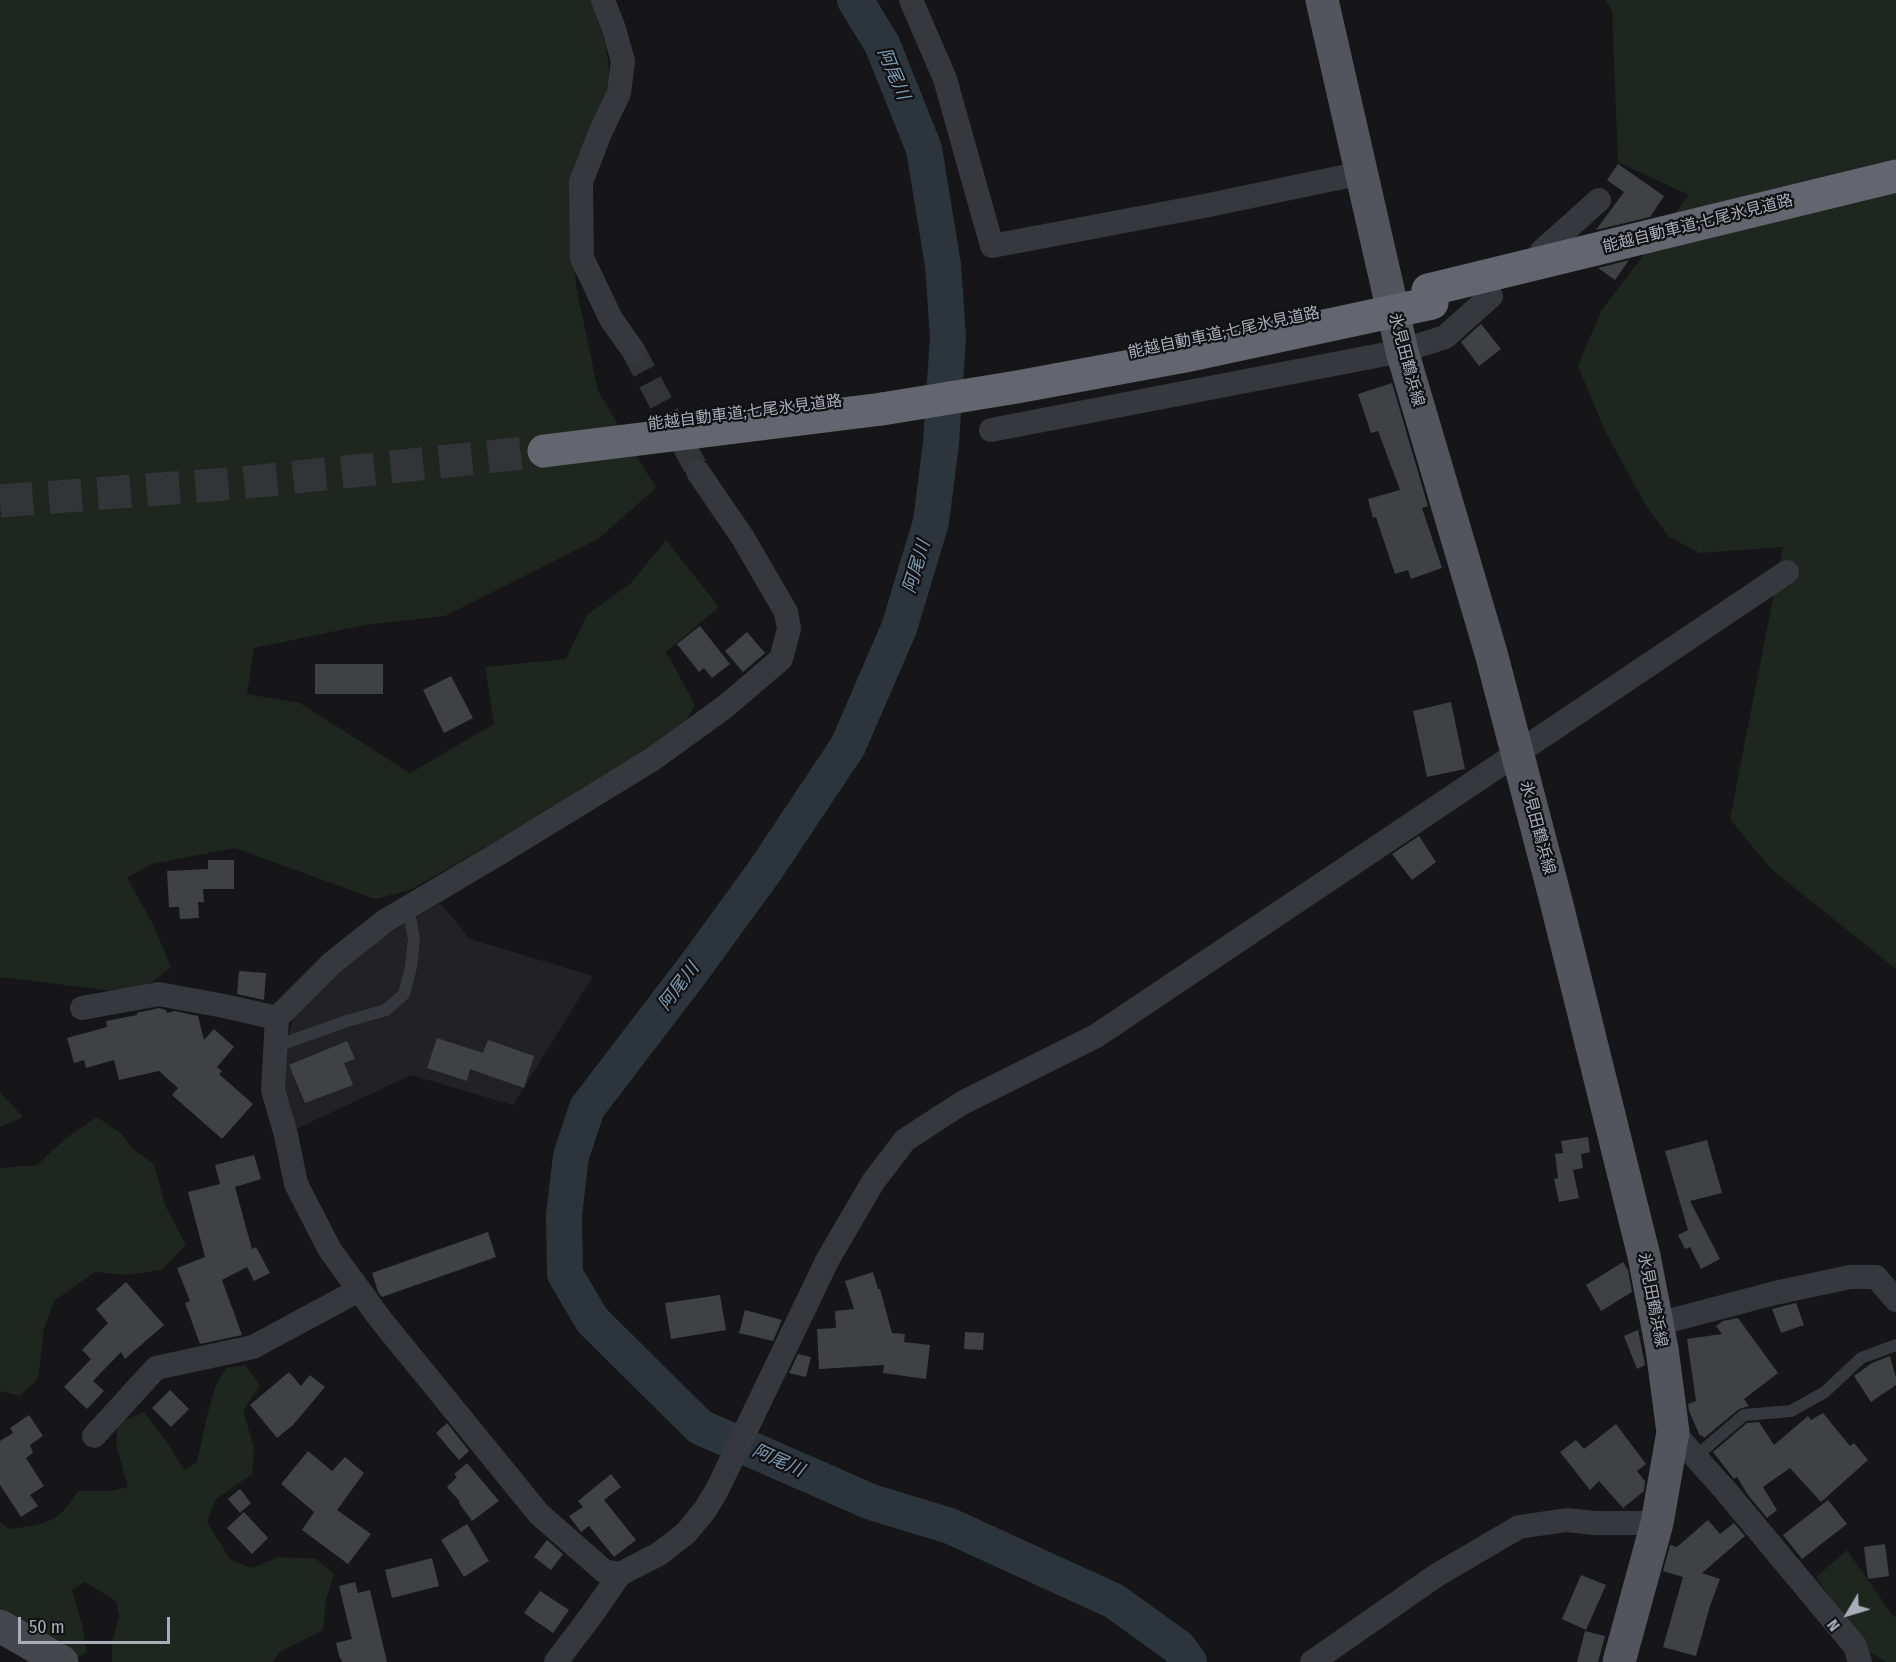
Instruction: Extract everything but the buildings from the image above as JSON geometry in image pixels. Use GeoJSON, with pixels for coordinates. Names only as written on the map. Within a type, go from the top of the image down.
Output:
{"type":"FeatureCollection","features":[{"type":"Feature","properties":{"kind":"highway","name":"能越自動車道;七尾氷見道路"},"geometry":{"type":"LineString","coordinates":[[1430,296],[1896,176]]}},
{"type":"Feature","properties":{"kind":"highway","name":"能越自動車道;七尾氷見道路"},"geometry":{"type":"LineString","coordinates":[[544,444],[774,411],[880,402],[1015,373],[1430,296],[1896,194]]}},
{"type":"Feature","properties":{"kind":"main road","name":"氷見田鶴浜線"},"geometry":{"type":"LineString","coordinates":[[1322,0],[1402,351],[1491,653],[1555,897],[1644,1256],[1657,1324],[1672,1432],[1657,1523],[1619,1662]]}},
{"type":"Feature","properties":{"kind":"street"},"geometry":{"type":"LineString","coordinates":[[603,0],[623,61],[619,93],[581,182],[582,258],[611,319],[633,350]]}},
{"type":"Feature","properties":{"kind":"street"},"geometry":{"type":"LineString","coordinates":[[910,0],[945,79],[992,246],[1362,173]]}},
{"type":"Feature","properties":{"kind":"street"},"geometry":{"type":"LineString","coordinates":[[1542,251],[1599,200]]}},
{"type":"Feature","properties":{"kind":"street"},"geometry":{"type":"LineString","coordinates":[[991,430],[1402,351],[1445,337],[1491,296]]}},
{"type":"Feature","properties":{"kind":"street"},"geometry":{"type":"LineString","coordinates":[[620,1574],[604,1571],[539,1514],[381,1320],[330,1250],[296,1184],[286,1135],[273,1090],[274,1047],[277,1018],[332,963],[384,921],[653,759],[726,706],[781,659],[789,629],[786,612],[743,538],[698,472]]}},
{"type":"Feature","properties":{"kind":"street"},"geometry":{"type":"LineString","coordinates":[[555,1662],[594,1613],[620,1574],[659,1554],[686,1533],[705,1510],[765,1393],[828,1259],[873,1182],[905,1140],[962,1103],[1096,1036],[1787,572]]}},
{"type":"Feature","properties":{"kind":"street"},"geometry":{"type":"LineString","coordinates":[[82,1008],[159,994],[277,1018]]}},
{"type":"Feature","properties":{"kind":"street"},"geometry":{"type":"LineString","coordinates":[[1657,1324],[1775,1293],[1850,1277],[1876,1277],[1896,1300]]}},
{"type":"Feature","properties":{"kind":"street"},"geometry":{"type":"LineString","coordinates":[[93,1436],[156,1368],[253,1347],[359,1290]]}},
{"type":"Feature","properties":{"kind":"street"},"geometry":{"type":"LineString","coordinates":[[1672,1432],[1725,1490],[1855,1646],[1860,1662]]}},
{"type":"Feature","properties":{"kind":"street"},"geometry":{"type":"LineString","coordinates":[[1312,1662],[1437,1575],[1519,1527],[1567,1520],[1595,1523],[1657,1523]]}},
{"type":"Feature","properties":{"kind":"street"},"geometry":{"type":"LineString","coordinates":[[0,1626],[62,1662]]}},
{"type":"Feature","properties":{"kind":"lane"},"geometry":{"type":"LineString","coordinates":[[274,1047],[386,1010],[404,994],[411,967],[414,939],[408,907]]}},
{"type":"Feature","properties":{"kind":"lane"},"geometry":{"type":"LineString","coordinates":[[1695,1457],[1744,1415],[1791,1411],[1825,1392],[1861,1358],[1896,1345]]}},
{"type":"Feature","properties":{"kind":"shaded area"},"geometry":{"type":"Polygon","coordinates":[[[0,0],[591,0],[606,45],[611,85],[571,183],[576,286],[598,391],[656,488],[598,539],[445,616],[365,625],[254,648],[247,694],[300,703],[410,773],[494,724],[485,667],[566,659],[587,615],[631,583],[666,540],[719,607],[666,652],[695,705],[681,729],[524,825],[410,890],[375,899],[235,848],[152,864],[127,878],[153,924],[171,967],[145,988],[113,991],[0,977],[0,0]]]}},
{"type":"Feature","properties":{"kind":"shaded area"},"geometry":{"type":"Polygon","coordinates":[[[1606,0],[1896,0],[1896,969],[1771,869],[1730,819],[1783,547],[1700,553],[1669,537],[1647,507],[1606,433],[1578,366],[1601,311],[1689,195],[1618,162],[1612,12],[1606,0]]]}},
{"type":"Feature","properties":{"kind":"shaded area"},"geometry":{"type":"Polygon","coordinates":[[[440,903],[470,939],[593,976],[513,1105],[411,1075],[292,1131],[280,1071],[294,1015],[352,955],[440,903]]]}},
{"type":"Feature","properties":{"kind":"shaded area"},"geometry":{"type":"Polygon","coordinates":[[[0,1092],[23,1117],[0,1127],[0,1092]]]}},
{"type":"Feature","properties":{"kind":"shaded area"},"geometry":{"type":"Polygon","coordinates":[[[97,1117],[122,1134],[132,1148],[154,1164],[165,1205],[186,1245],[162,1270],[127,1275],[95,1272],[54,1301],[44,1329],[38,1379],[20,1396],[0,1391],[0,1168],[37,1165],[66,1138],[97,1117]]]}},
{"type":"Feature","properties":{"kind":"shaded area"},"geometry":{"type":"Polygon","coordinates":[[[245,1365],[260,1385],[243,1411],[254,1447],[252,1474],[216,1499],[207,1522],[230,1559],[251,1568],[279,1557],[316,1559],[334,1574],[326,1600],[323,1630],[281,1651],[272,1662],[112,1662],[112,1644],[119,1616],[116,1601],[85,1582],[72,1590],[87,1652],[75,1660],[0,1617],[0,1522],[9,1529],[39,1524],[59,1515],[78,1491],[110,1491],[128,1487],[116,1445],[118,1423],[144,1412],[169,1445],[184,1470],[197,1462],[216,1385],[226,1368],[245,1365]]]}},
{"type":"Feature","properties":{"kind":"shaded area"},"geometry":{"type":"Polygon","coordinates":[[[1847,1550],[1893,1616],[1896,1617],[1896,1662],[1887,1662],[1868,1651],[1816,1577],[1847,1550]]]}},
{"type":"Feature","properties":{"kind":"waterway","name":"阿尾川"},"geometry":{"type":"LineString","coordinates":[[855,0],[882,44],[924,149],[943,265],[948,337],[941,443],[931,522],[899,628],[848,746],[764,872],[587,1108],[571,1156],[564,1215],[565,1274],[592,1320],[700,1427],[871,1502],[950,1526],[1114,1601],[1178,1647],[1189,1662]]}},
{"type":"Feature","properties":{"kind":"tunnel"},"geometry":{"type":"LineString","coordinates":[[633,350],[698,472]]}},
{"type":"Feature","properties":{"kind":"tunnel"},"geometry":{"type":"LineString","coordinates":[[0,501],[240,483],[544,451]]}}]}
